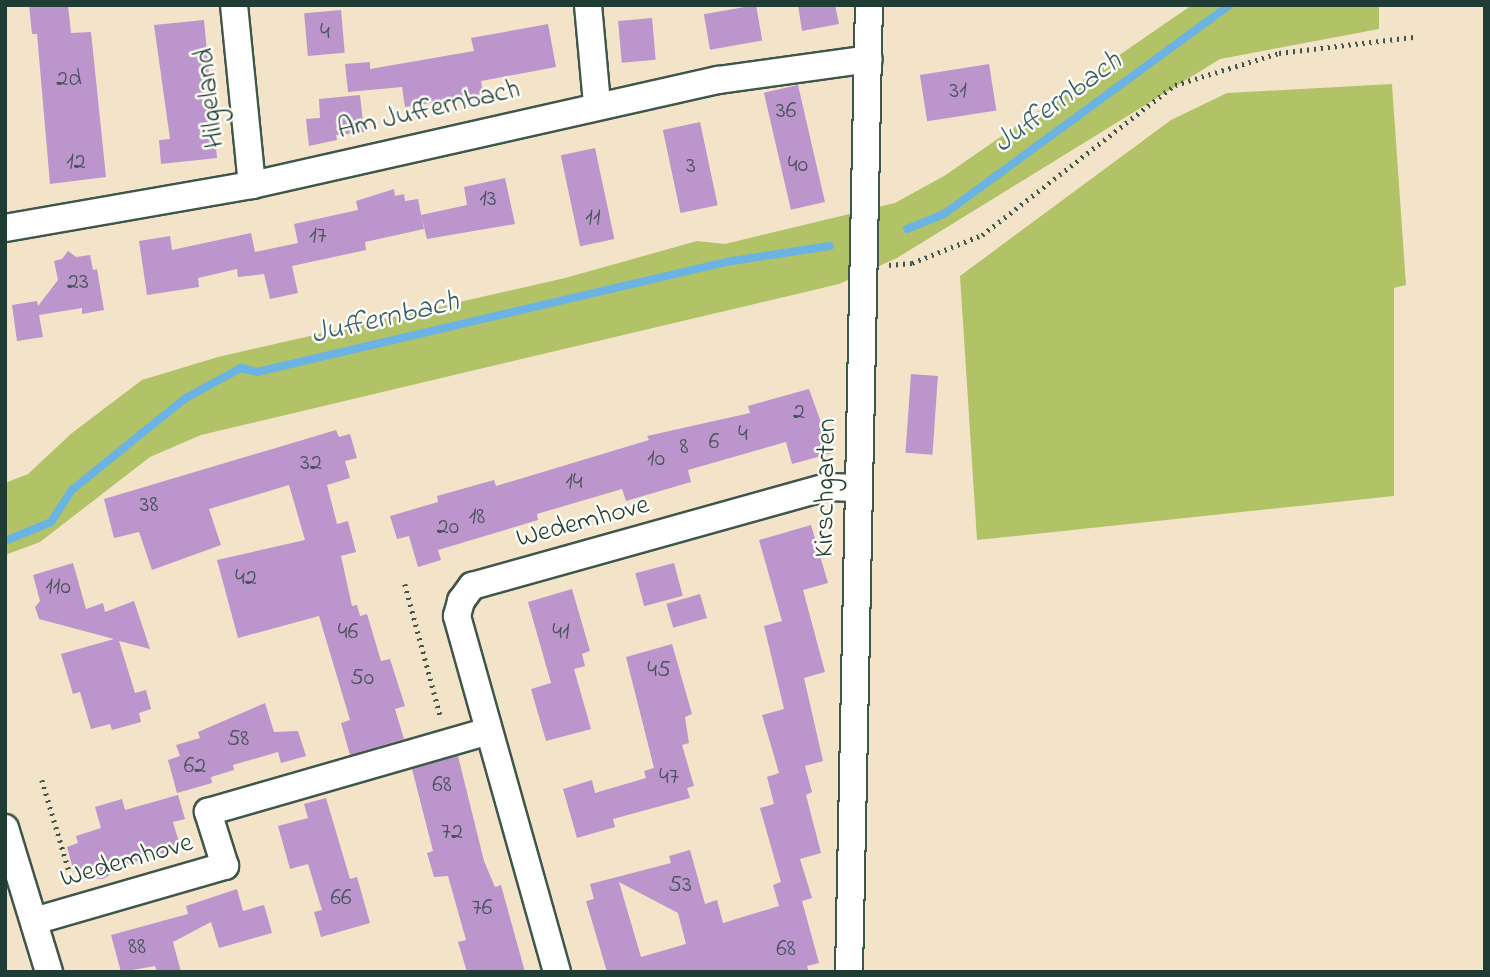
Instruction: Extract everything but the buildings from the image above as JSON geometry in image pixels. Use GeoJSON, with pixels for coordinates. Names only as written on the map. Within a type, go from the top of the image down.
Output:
{"type":"FeatureCollection","features":[{"type":"Feature","properties":{"kind":"street","name":"Hilgeland"},"geometry":{"type":"LineString","coordinates":[[233,5],[252,185]]}},
{"type":"Feature","properties":{"kind":"street"},"geometry":{"type":"LineString","coordinates":[[588,5],[597,104]]}},
{"type":"Feature","properties":{"kind":"street","name":"Kirschgarten"},"geometry":{"type":"LineString","coordinates":[[849,972],[869,5]]}},
{"type":"Feature","properties":{"kind":"street","name":"Am Juffernbach"},"geometry":{"type":"LineString","coordinates":[[5,228],[252,185],[597,104],[718,80],[869,59]]}},
{"type":"Feature","properties":{"kind":"street","name":"Wedemhove"},"geometry":{"type":"LineString","coordinates":[[557,972],[457,616],[472,586],[827,486],[859,488]]}},
{"type":"Feature","properties":{"kind":"street","name":"Wedemhove"},"geometry":{"type":"LineString","coordinates":[[34,921],[225,866],[208,812],[489,732]]}},
{"type":"Feature","properties":{"kind":"street","name":"Wedemhove"},"geometry":{"type":"LineString","coordinates":[[5,828],[49,972]]}},
{"type":"Feature","properties":{"kind":"path"},"geometry":{"type":"LineString","coordinates":[[863,266],[912,264],[982,235],[1175,85],[1279,53],[1413,37]]}},
{"type":"Feature","properties":{"kind":"path"},"geometry":{"type":"LineString","coordinates":[[405,584],[448,742]]}},
{"type":"Feature","properties":{"kind":"path"},"geometry":{"type":"LineString","coordinates":[[42,780],[80,909]]}},
{"type":"Feature","properties":{"kind":"green space"},"geometry":{"type":"Polygon","coordinates":[[[1192,5],[1379,5],[1379,29],[1220,59],[897,258],[839,284],[201,435],[150,457],[40,542],[5,555],[5,483],[28,474],[72,433],[142,380],[218,357],[565,278],[697,241],[725,244],[895,203],[944,176],[1192,5]]]}},
{"type":"Feature","properties":{"kind":"green space"},"geometry":{"type":"Polygon","coordinates":[[[1392,84],[1406,285],[1394,288],[1394,496],[977,540],[960,276],[1171,120],[1227,93],[1392,84]]]}},
{"type":"Feature","properties":{"kind":"waterway","name":"Juffernbach"},"geometry":{"type":"LineString","coordinates":[[907,229],[944,214],[1230,5]]}},
{"type":"Feature","properties":{"kind":"waterway","name":"Juffernbach"},"geometry":{"type":"LineString","coordinates":[[5,541],[51,522],[72,490],[131,442],[186,398],[241,368],[257,372],[732,261],[830,246]]}}]}
